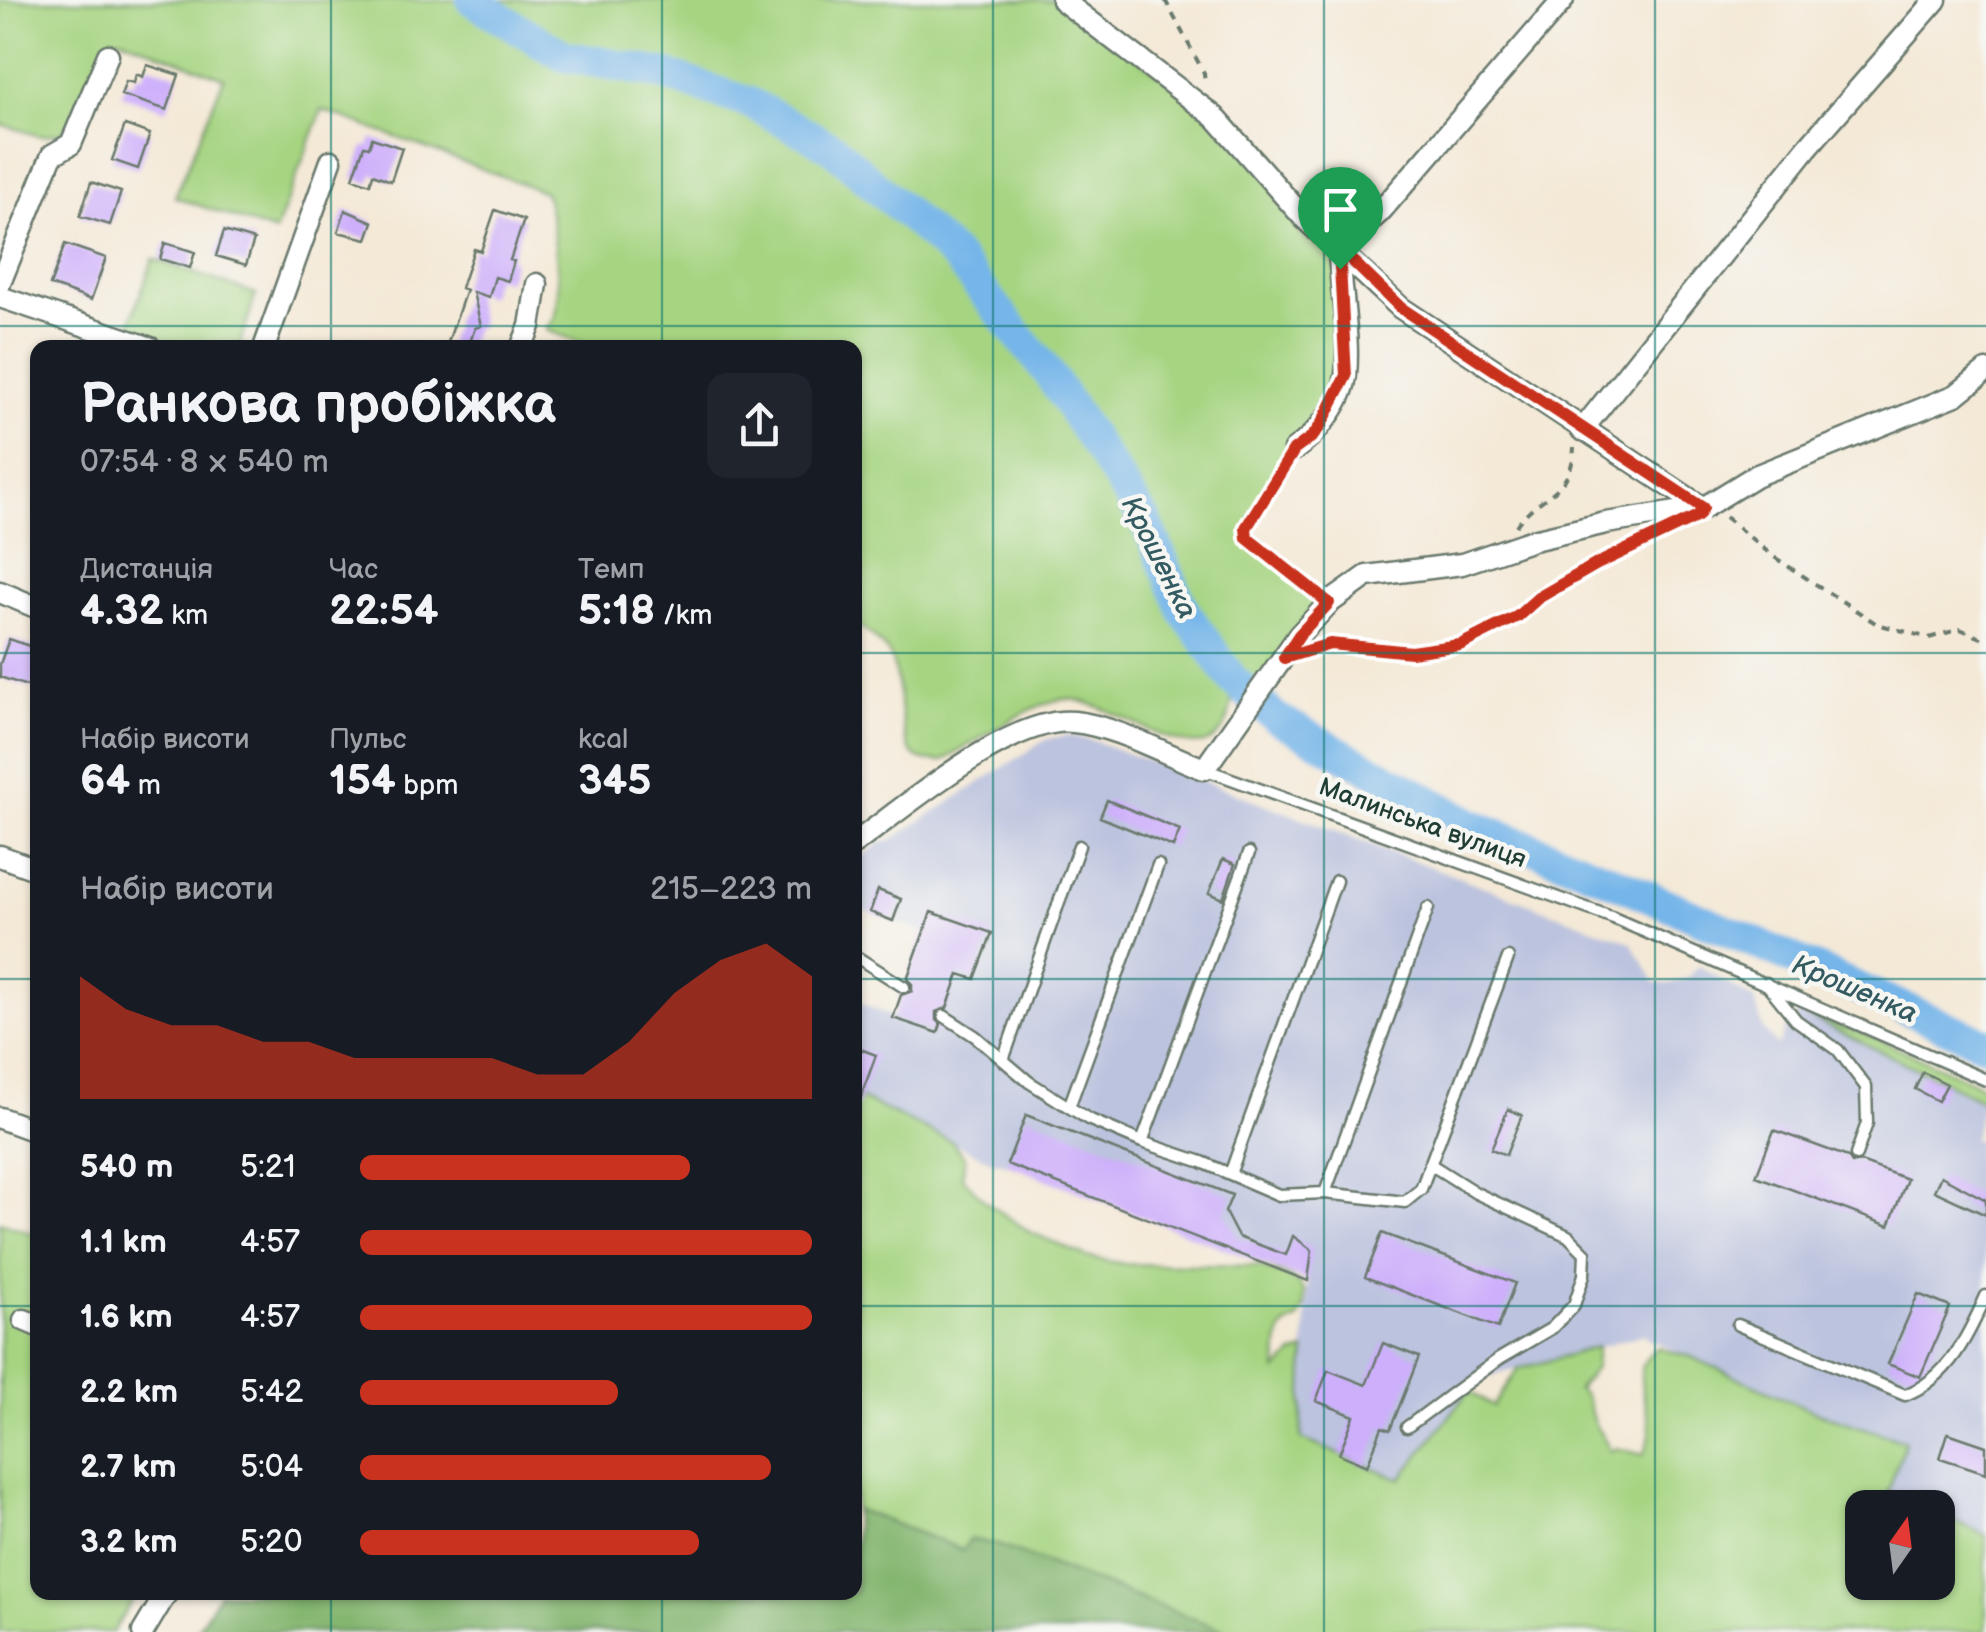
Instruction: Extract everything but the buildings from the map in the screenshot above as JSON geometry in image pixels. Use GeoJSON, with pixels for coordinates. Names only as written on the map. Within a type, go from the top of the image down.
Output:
{"type":"FeatureCollection","features":[{"type":"Feature","properties":{"kind":"street"},"geometry":{"type":"LineString","coordinates":[[1062,0],[1215,117],[1303,217],[1401,308],[1703,508]]}},
{"type":"Feature","properties":{"kind":"street"},"geometry":{"type":"LineString","coordinates":[[1339,248],[1380,212],[1563,0]]}},
{"type":"Feature","properties":{"kind":"street"},"geometry":{"type":"LineString","coordinates":[[1575,426],[1936,0]]}},
{"type":"Feature","properties":{"kind":"street"},"geometry":{"type":"LineString","coordinates":[[0,283],[52,155],[71,144],[108,56]]}},
{"type":"Feature","properties":{"kind":"street"},"geometry":{"type":"LineString","coordinates":[[267,340],[331,161]]}},
{"type":"Feature","properties":{"kind":"street"},"geometry":{"type":"LineString","coordinates":[[1294,450],[1321,425],[1346,376],[1339,248]]}},
{"type":"Feature","properties":{"kind":"street"},"geometry":{"type":"LineString","coordinates":[[524,340],[537,284]]}},
{"type":"Feature","properties":{"kind":"street"},"geometry":{"type":"LineString","coordinates":[[0,298],[127,340]]}},
{"type":"Feature","properties":{"kind":"street"},"geometry":{"type":"LineString","coordinates":[[1207,765],[1299,635],[1329,603],[1366,576],[1462,564],[1606,523],[1703,508],[1755,476],[1956,395],[1986,371]]}},
{"type":"Feature","properties":{"kind":"street"},"geometry":{"type":"LineString","coordinates":[[0,592],[30,605]]}},
{"type":"Feature","properties":{"kind":"street","name":"Малинська вулиця"},"geometry":{"type":"LineString","coordinates":[[862,839],[986,752],[1041,724],[1056,721],[1089,725],[1207,765]]}},
{"type":"Feature","properties":{"kind":"street"},"geometry":{"type":"LineString","coordinates":[[0,856],[30,867]]}},
{"type":"Feature","properties":{"kind":"street"},"geometry":{"type":"LineString","coordinates":[[0,1118],[30,1129]]}},
{"type":"Feature","properties":{"kind":"street"},"geometry":{"type":"LineString","coordinates":[[143,1632],[161,1600]]}},
{"type":"Feature","properties":{"kind":"lane"},"geometry":{"type":"LineString","coordinates":[[1294,450],[1246,528],[1247,538],[1329,603]]}},
{"type":"Feature","properties":{"kind":"lane","name":"Малинська вулиця"},"geometry":{"type":"LineString","coordinates":[[1207,765],[1611,916],[1986,1080]]}},
{"type":"Feature","properties":{"kind":"lane"},"geometry":{"type":"LineString","coordinates":[[1002,1060],[1079,846]]}},
{"type":"Feature","properties":{"kind":"lane"},"geometry":{"type":"LineString","coordinates":[[1142,1142],[1249,853]]}},
{"type":"Feature","properties":{"kind":"lane"},"geometry":{"type":"LineString","coordinates":[[1068,1107],[1158,866]]}},
{"type":"Feature","properties":{"kind":"lane"},"geometry":{"type":"LineString","coordinates":[[1230,1174],[1336,881]]}},
{"type":"Feature","properties":{"kind":"lane"},"geometry":{"type":"LineString","coordinates":[[1326,1193],[1428,908]]}},
{"type":"Feature","properties":{"kind":"lane"},"geometry":{"type":"LineString","coordinates":[[944,1016],[1028,1082],[1088,1119],[1142,1142],[1279,1194],[1326,1193],[1405,1202],[1420,1189],[1508,958]]}},
{"type":"Feature","properties":{"kind":"lane"},"geometry":{"type":"LineString","coordinates":[[862,960],[904,987]]}},
{"type":"Feature","properties":{"kind":"lane"},"geometry":{"type":"LineString","coordinates":[[1765,982],[1796,1020],[1838,1050],[1866,1087],[1867,1123],[1856,1154]]}},
{"type":"Feature","properties":{"kind":"lane"},"geometry":{"type":"LineString","coordinates":[[1407,1427],[1499,1359],[1552,1328],[1574,1306],[1584,1275],[1585,1253],[1568,1236],[1476,1193],[1430,1164]]}},
{"type":"Feature","properties":{"kind":"lane"},"geometry":{"type":"LineString","coordinates":[[1738,1324],[1905,1394],[1922,1388],[1950,1362],[1986,1296]]}},
{"type":"Feature","properties":{"kind":"path"},"geometry":{"type":"LineString","coordinates":[[1166,0],[1204,73],[1205,88]]}},
{"type":"Feature","properties":{"kind":"path"},"geometry":{"type":"LineString","coordinates":[[1494,553],[1500,540],[1528,508],[1543,502],[1564,485],[1574,458],[1575,426]]}},
{"type":"Feature","properties":{"kind":"path"},"geometry":{"type":"LineString","coordinates":[[1703,508],[1728,518],[1774,557],[1877,624],[1929,638],[1960,630],[1986,640]]}},
{"type":"Feature","properties":{"kind":"path"},"geometry":{"type":"LineString","coordinates":[[1284,658],[1330,644],[1411,652],[1460,645],[1518,616],[1538,598],[1597,564],[1673,530]]}},
{"type":"Feature","properties":{"kind":"shaded area"},"geometry":{"type":"Polygon","coordinates":[[[1068,735],[1097,742],[1631,942],[1656,983],[1688,978],[1699,966],[1755,1000],[1763,1029],[1778,1046],[1799,1012],[1983,1102],[1973,1139],[1986,1145],[1986,1535],[1955,1521],[1955,1490],[1889,1490],[1904,1440],[1818,1413],[1648,1339],[1645,1334],[1477,1380],[1402,1480],[1301,1439],[1307,1281],[992,1161],[862,1098],[862,1003],[893,1017],[924,932],[862,910],[862,857],[880,843],[890,841],[1047,739],[1068,735]]]}},
{"type":"Feature","properties":{"kind":"green space"},"geometry":{"type":"Polygon","coordinates":[[[0,0],[1062,0],[1215,117],[1339,248],[1346,376],[1246,528],[1247,539],[1329,603],[1256,701],[1233,682],[1228,719],[1214,739],[1195,744],[1171,739],[1091,704],[1067,699],[1023,714],[943,761],[920,758],[908,746],[889,654],[862,627],[862,340],[573,340],[546,330],[555,316],[558,290],[554,236],[545,192],[322,110],[275,232],[175,197],[224,78],[121,38],[108,40],[73,120],[61,133],[40,136],[0,124],[0,0]]]}},
{"type":"Feature","properties":{"kind":"green space"},"geometry":{"type":"Polygon","coordinates":[[[153,259],[256,294],[241,340],[161,340],[128,329],[153,259]]]}},
{"type":"Feature","properties":{"kind":"green space"},"geometry":{"type":"Polygon","coordinates":[[[1799,1012],[1878,1039],[1986,1087],[1986,1102],[1799,1012]]]}},
{"type":"Feature","properties":{"kind":"green space"},"geometry":{"type":"Polygon","coordinates":[[[862,1099],[953,1142],[965,1158],[962,1177],[986,1202],[1030,1232],[1087,1257],[1124,1264],[1258,1266],[1299,1283],[1304,1292],[1304,1308],[1281,1334],[1277,1371],[1293,1354],[1305,1351],[1301,1439],[1401,1479],[1469,1391],[1493,1406],[1518,1369],[1597,1347],[1595,1368],[1578,1389],[1586,1397],[1594,1423],[1610,1451],[1617,1448],[1643,1455],[1650,1432],[1641,1377],[1643,1366],[1657,1348],[1689,1356],[1818,1413],[1905,1441],[1889,1490],[1845,1490],[1845,1600],[1955,1600],[1955,1521],[1986,1535],[1986,1632],[1181,1632],[862,1512],[862,1099]]]}},
{"type":"Feature","properties":{"kind":"green space"},"geometry":{"type":"Polygon","coordinates":[[[0,1222],[30,1233],[30,1600],[133,1600],[113,1632],[0,1632],[0,1222]]]}},
{"type":"Feature","properties":{"kind":"green space"},"geometry":{"type":"Polygon","coordinates":[[[862,1512],[963,1550],[970,1539],[998,1545],[1229,1632],[196,1632],[215,1600],[862,1600],[862,1512]]]}},
{"type":"Feature","properties":{"kind":"waterway","name":"Крошенка"},"geometry":{"type":"LineString","coordinates":[[472,0],[564,56],[663,74],[750,103],[833,148],[955,257],[1047,371],[1146,522],[1184,611],[1233,680],[1276,718],[1472,824],[1603,876],[1986,1044]]}},
{"type":"Feature","properties":{"kind":"route"},"geometry":{"type":"LineString","coordinates":[[1339,248],[1401,308],[1703,508],[1698,516],[1597,564],[1538,598],[1518,616],[1460,645],[1411,652],[1330,644],[1284,658],[1329,603],[1247,538],[1246,528],[1294,450],[1313,436],[1341,391],[1346,376],[1340,269],[1339,248]]}}]}
